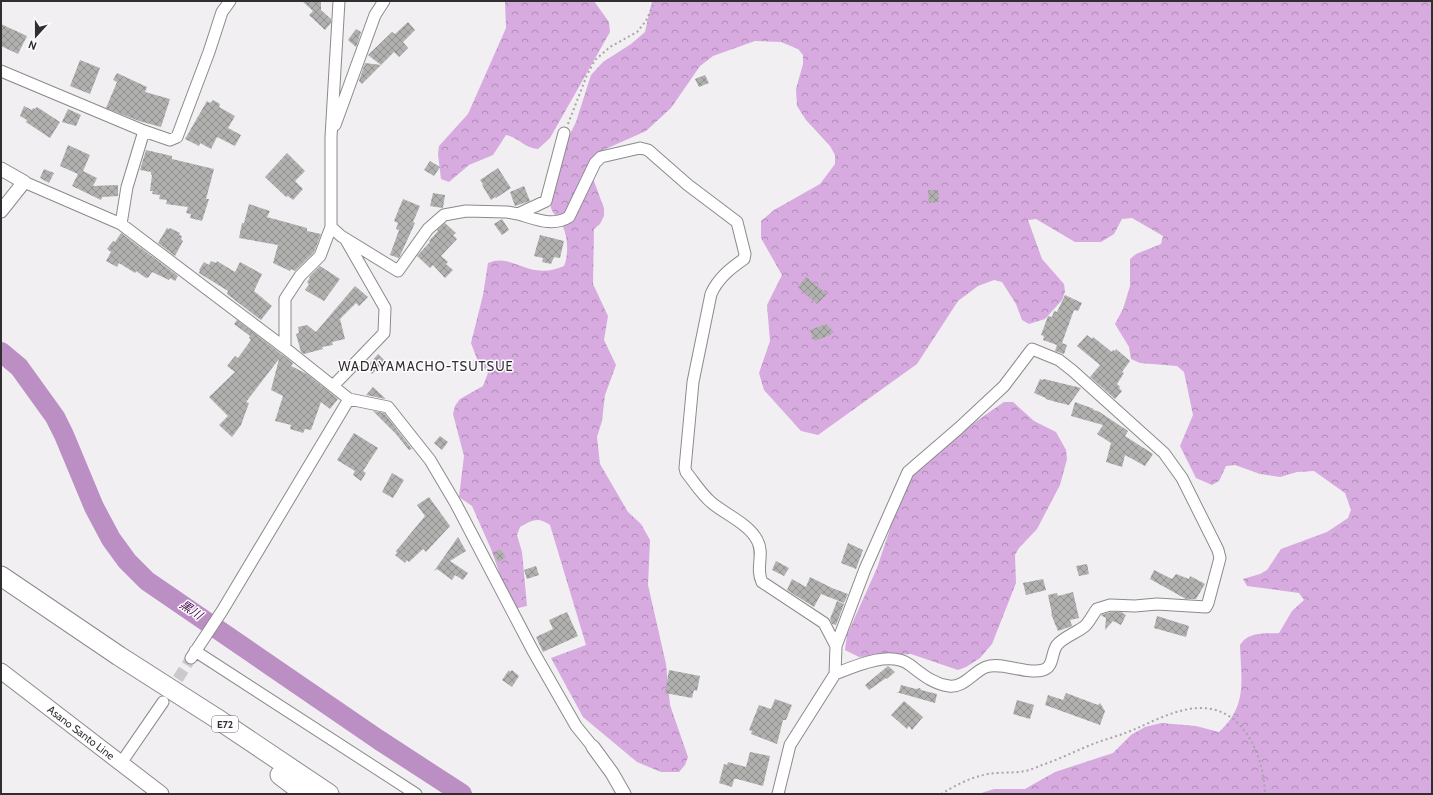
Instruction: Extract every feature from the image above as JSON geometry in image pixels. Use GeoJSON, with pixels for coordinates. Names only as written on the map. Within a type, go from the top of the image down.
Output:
{"type":"FeatureCollection","features":[{"type":"Feature","properties":{"kind":"highway","name":"E72"},"geometry":{"type":"LineString","coordinates":[[1,576],[119,656],[222,722],[329,794]]}},
{"type":"Feature","properties":{"kind":"highway","name":"E72"},"geometry":{"type":"LineString","coordinates":[[119,656],[305,794]]}},
{"type":"Feature","properties":{"kind":"main road","name":"Asano Santo Line"},"geometry":{"type":"LineString","coordinates":[[1,671],[161,794]]}},
{"type":"Feature","properties":{"kind":"street"},"geometry":{"type":"LineString","coordinates":[[1,71],[144,131],[170,140],[177,137],[210,52],[222,12],[230,1]]}},
{"type":"Feature","properties":{"kind":"street"},"geometry":{"type":"LineString","coordinates":[[285,348],[285,299],[300,276],[320,256],[331,227],[331,137],[339,1]]}},
{"type":"Feature","properties":{"kind":"street"},"geometry":{"type":"LineString","coordinates":[[331,137],[375,15],[384,1]]}},
{"type":"Feature","properties":{"kind":"street"},"geometry":{"type":"LineString","coordinates":[[121,224],[127,187],[144,131]]}},
{"type":"Feature","properties":{"kind":"street"},"geometry":{"type":"LineString","coordinates":[[518,214],[546,201],[564,133]]}},
{"type":"Feature","properties":{"kind":"street"},"geometry":{"type":"LineString","coordinates":[[331,227],[344,237],[398,271],[428,229],[444,215],[466,211],[507,212],[550,223],[562,222],[569,217],[595,163],[601,157],[640,148],[648,150],[688,185],[737,222],[745,254],[744,259],[730,269],[715,284],[711,294],[693,382],[685,468],[686,472],[711,502],[746,527],[757,540],[761,551],[759,575],[762,582],[824,622],[836,646]]}},
{"type":"Feature","properties":{"kind":"street"},"geometry":{"type":"LineString","coordinates":[[1,169],[24,182],[121,224],[285,348],[349,399],[388,407],[430,460],[456,504],[533,651],[576,726],[612,773],[624,794]]}},
{"type":"Feature","properties":{"kind":"street"},"geometry":{"type":"LineString","coordinates":[[1,211],[24,182]]}},
{"type":"Feature","properties":{"kind":"street"},"geometry":{"type":"LineString","coordinates":[[333,386],[384,333],[385,308],[344,237]]}},
{"type":"Feature","properties":{"kind":"street"},"geometry":{"type":"LineString","coordinates":[[778,794],[790,745],[835,674],[836,646],[865,569],[908,472],[959,428],[1004,386],[1032,349],[1059,360],[1073,371],[1164,453],[1182,478],[1218,550],[1220,558],[1206,607],[1157,604],[1135,606],[1110,605],[1097,609],[1085,625],[1057,645],[1050,666],[1043,670],[1030,671],[999,666],[986,667],[959,686],[950,687],[926,678],[908,664],[896,659],[865,662],[835,674]]}},
{"type":"Feature","properties":{"kind":"street"},"geometry":{"type":"LineString","coordinates":[[349,399],[222,611],[193,654],[416,794]]}},
{"type":"Feature","properties":{"kind":"street"},"geometry":{"type":"LineString","coordinates":[[120,763],[163,702]]}},
{"type":"Feature","properties":{"kind":"path"},"geometry":{"type":"LineString","coordinates":[[564,133],[587,75],[595,60],[610,47],[636,32],[646,21],[655,1]]}},
{"type":"Feature","properties":{"kind":"path"},"geometry":{"type":"LineString","coordinates":[[941,794],[980,775],[1026,771],[1181,710],[1201,708],[1213,709],[1226,714],[1238,724],[1253,744],[1260,758],[1265,781],[1265,794]]}},
{"type":"Feature","properties":{"kind":"green space"},"geometry":{"type":"Polygon","coordinates":[[[505,1],[594,1],[609,22],[610,32],[550,138],[538,149],[529,147],[515,138],[506,135],[493,155],[469,165],[449,182],[441,179],[438,154],[439,146],[468,114],[506,28],[505,1]]]}},
{"type":"Feature","properties":{"kind":"green space"},"geometry":{"type":"Polygon","coordinates":[[[652,1],[1432,1],[1432,794],[978,794],[994,789],[1025,789],[1055,772],[1113,753],[1131,735],[1145,727],[1161,723],[1196,726],[1219,732],[1235,712],[1239,702],[1241,692],[1240,645],[1252,635],[1279,633],[1292,611],[1304,600],[1299,593],[1247,586],[1243,579],[1260,574],[1267,570],[1281,549],[1327,532],[1348,518],[1351,510],[1345,493],[1314,471],[1297,472],[1280,477],[1260,474],[1235,465],[1226,466],[1219,481],[1212,485],[1196,478],[1180,446],[1193,415],[1184,372],[1177,366],[1140,363],[1131,359],[1129,347],[1115,324],[1123,309],[1130,286],[1130,259],[1136,254],[1161,244],[1163,236],[1132,218],[1122,219],[1114,234],[1101,242],[1075,242],[1036,219],[1028,220],[1042,259],[1064,284],[1065,292],[1062,300],[1045,319],[1029,324],[1022,320],[1016,304],[1002,282],[994,280],[978,286],[958,301],[917,364],[818,435],[801,431],[764,390],[759,373],[770,341],[767,305],[782,275],[761,238],[761,221],[774,210],[820,184],[835,164],[835,155],[830,146],[806,120],[797,106],[796,89],[803,64],[803,55],[798,49],[781,42],[755,41],[713,56],[700,66],[671,108],[646,131],[599,152],[592,176],[604,208],[604,216],[600,224],[594,229],[593,284],[608,316],[604,340],[616,365],[605,395],[602,421],[597,437],[600,464],[628,512],[641,524],[650,540],[648,585],[666,664],[670,705],[688,757],[685,765],[679,772],[661,772],[637,762],[583,717],[551,658],[586,645],[550,525],[542,521],[535,520],[520,527],[517,535],[522,552],[527,606],[518,608],[510,603],[491,549],[472,506],[459,497],[464,456],[453,414],[455,406],[460,399],[483,386],[488,373],[477,359],[471,343],[483,295],[488,263],[499,260],[530,269],[543,271],[564,266],[567,256],[565,233],[550,204],[560,154],[576,122],[591,75],[603,62],[631,44],[645,32],[652,1]]]}},
{"type":"Feature","properties":{"kind":"green space"},"geometry":{"type":"Polygon","coordinates":[[[1004,402],[1013,402],[1034,421],[1056,432],[1066,450],[1067,459],[1060,485],[1037,529],[1019,548],[1015,555],[1016,583],[992,644],[980,658],[958,670],[911,654],[859,657],[845,650],[847,635],[877,568],[890,529],[896,496],[902,480],[945,443],[1004,402]]]}},
{"type":"Feature","properties":{"kind":"building"},"geometry":{"type":"Polygon","coordinates":[[[302,1],[321,1],[321,10],[331,19],[331,23],[325,30],[309,15],[313,11],[302,1]]]}},
{"type":"Feature","properties":{"kind":"building"},"geometry":{"type":"Polygon","coordinates":[[[408,22],[415,30],[403,42],[408,48],[399,57],[394,52],[381,65],[368,55],[392,32],[395,34],[408,22]]]}},
{"type":"Feature","properties":{"kind":"building"},"geometry":{"type":"Polygon","coordinates":[[[1,24],[27,36],[18,54],[1,46],[1,24]]]}},
{"type":"Feature","properties":{"kind":"building"},"geometry":{"type":"Polygon","coordinates":[[[356,29],[361,32],[356,47],[348,40],[356,29]]]}},
{"type":"Feature","properties":{"kind":"building"},"geometry":{"type":"Polygon","coordinates":[[[80,60],[100,68],[90,94],[70,86],[80,60]]]}},
{"type":"Feature","properties":{"kind":"building"},"geometry":{"type":"Polygon","coordinates":[[[365,63],[381,65],[362,84],[359,81],[365,63]]]}},
{"type":"Feature","properties":{"kind":"building"},"geometry":{"type":"Polygon","coordinates":[[[117,73],[147,87],[145,92],[170,99],[161,127],[139,121],[106,108],[117,82],[113,80],[117,73]]]}},
{"type":"Feature","properties":{"kind":"building"},"geometry":{"type":"Polygon","coordinates":[[[705,75],[709,83],[699,87],[695,79],[705,75]]]}},
{"type":"Feature","properties":{"kind":"building"},"geometry":{"type":"Polygon","coordinates":[[[213,100],[220,104],[219,107],[235,116],[228,128],[241,135],[235,146],[217,137],[211,149],[200,143],[199,146],[185,139],[207,101],[210,103],[213,100]]]}},
{"type":"Feature","properties":{"kind":"building"},"geometry":{"type":"Polygon","coordinates":[[[24,106],[32,110],[33,108],[35,109],[37,107],[60,122],[50,138],[26,122],[27,120],[20,116],[24,106]]]}},
{"type":"Feature","properties":{"kind":"building"},"geometry":{"type":"Polygon","coordinates":[[[68,109],[81,115],[76,126],[62,122],[68,109]]]}},
{"type":"Feature","properties":{"kind":"building"},"geometry":{"type":"Polygon","coordinates":[[[68,145],[90,155],[83,171],[97,178],[93,186],[118,185],[118,196],[102,197],[101,200],[72,186],[78,174],[60,166],[68,145]]]}},
{"type":"Feature","properties":{"kind":"building"},"geometry":{"type":"Polygon","coordinates":[[[146,150],[172,156],[172,159],[214,169],[206,199],[209,199],[202,221],[190,218],[191,214],[186,213],[188,207],[166,204],[167,200],[159,199],[160,195],[152,194],[153,191],[150,191],[151,172],[140,170],[146,150]]]}},
{"type":"Feature","properties":{"kind":"building"},"geometry":{"type":"Polygon","coordinates":[[[287,153],[305,171],[295,181],[303,189],[293,200],[288,196],[286,197],[265,177],[287,153]]]}},
{"type":"Feature","properties":{"kind":"building"},"geometry":{"type":"Polygon","coordinates":[[[430,161],[440,167],[434,176],[424,170],[430,161]]]}},
{"type":"Feature","properties":{"kind":"building"},"geometry":{"type":"Polygon","coordinates":[[[498,168],[511,188],[491,200],[480,180],[498,168]]]}},
{"type":"Feature","properties":{"kind":"building"},"geometry":{"type":"Polygon","coordinates":[[[44,169],[54,173],[49,183],[40,178],[44,169]]]}},
{"type":"Feature","properties":{"kind":"building"},"geometry":{"type":"Polygon","coordinates":[[[524,186],[530,201],[515,206],[510,192],[524,186]]]}},
{"type":"Feature","properties":{"kind":"building"},"geometry":{"type":"Polygon","coordinates":[[[928,190],[938,190],[939,202],[929,203],[928,190]]]}},
{"type":"Feature","properties":{"kind":"building"},"geometry":{"type":"Polygon","coordinates":[[[433,193],[445,195],[443,208],[430,206],[433,193]]]}},
{"type":"Feature","properties":{"kind":"building"},"geometry":{"type":"Polygon","coordinates":[[[403,199],[420,206],[413,222],[415,223],[399,258],[390,255],[399,230],[396,229],[398,223],[394,221],[403,199]]]}},
{"type":"Feature","properties":{"kind":"building"},"geometry":{"type":"Polygon","coordinates":[[[249,204],[270,211],[267,217],[307,228],[307,231],[321,234],[314,252],[295,271],[291,269],[290,271],[273,263],[278,245],[239,238],[242,223],[244,223],[249,204]]]}},
{"type":"Feature","properties":{"kind":"building"},"geometry":{"type":"Polygon","coordinates":[[[502,219],[509,230],[502,235],[494,224],[502,219]]]}},
{"type":"Feature","properties":{"kind":"building"},"geometry":{"type":"Polygon","coordinates":[[[445,223],[456,233],[453,235],[457,239],[441,256],[448,262],[446,264],[453,270],[445,278],[433,265],[430,268],[417,256],[430,242],[429,241],[438,231],[437,230],[445,223]]]}},
{"type":"Feature","properties":{"kind":"building"},"geometry":{"type":"Polygon","coordinates":[[[167,228],[180,233],[179,235],[182,236],[181,239],[183,241],[175,256],[158,243],[167,228]]]}},
{"type":"Feature","properties":{"kind":"building"},"geometry":{"type":"Polygon","coordinates":[[[121,233],[178,276],[175,281],[170,278],[169,280],[152,272],[148,278],[146,278],[136,271],[135,273],[119,263],[117,267],[106,261],[111,252],[107,249],[113,241],[115,242],[121,233]]]}},
{"type":"Feature","properties":{"kind":"building"},"geometry":{"type":"Polygon","coordinates":[[[540,235],[564,241],[560,258],[554,257],[551,264],[542,262],[543,258],[534,256],[540,235]]]}},
{"type":"Feature","properties":{"kind":"building"},"geometry":{"type":"Polygon","coordinates":[[[211,261],[216,263],[217,261],[235,272],[240,262],[262,274],[254,291],[272,306],[261,320],[227,294],[228,291],[199,273],[199,270],[204,262],[209,265],[211,261]]]}},
{"type":"Feature","properties":{"kind":"building"},"geometry":{"type":"Polygon","coordinates":[[[320,266],[340,279],[324,301],[305,290],[309,284],[307,282],[310,278],[309,277],[320,266]]]}},
{"type":"Feature","properties":{"kind":"building"},"geometry":{"type":"Polygon","coordinates":[[[806,277],[827,294],[817,304],[798,287],[806,277]]]}},
{"type":"Feature","properties":{"kind":"building"},"geometry":{"type":"Polygon","coordinates":[[[355,286],[368,297],[359,306],[356,303],[340,319],[345,339],[332,342],[333,345],[322,347],[323,349],[304,354],[301,352],[296,334],[299,333],[298,327],[307,325],[316,332],[355,286]]]}},
{"type":"Feature","properties":{"kind":"building"},"geometry":{"type":"Polygon","coordinates":[[[1065,295],[1082,303],[1078,311],[1074,310],[1062,343],[1067,345],[1064,354],[1055,351],[1057,345],[1043,340],[1044,336],[1041,335],[1048,316],[1052,317],[1054,311],[1057,312],[1065,295]]]}},
{"type":"Feature","properties":{"kind":"building"},"geometry":{"type":"Polygon","coordinates":[[[237,320],[293,363],[291,366],[307,374],[338,399],[330,409],[321,402],[311,430],[305,429],[303,433],[290,429],[291,425],[275,421],[283,396],[271,390],[279,359],[246,402],[249,403],[241,425],[232,437],[219,425],[228,416],[209,397],[235,372],[227,366],[235,356],[238,358],[251,340],[249,338],[250,336],[234,324],[237,320]]]}},
{"type":"Feature","properties":{"kind":"building"},"geometry":{"type":"Polygon","coordinates":[[[826,324],[834,332],[814,341],[810,330],[826,324]]]}},
{"type":"Feature","properties":{"kind":"building"},"geometry":{"type":"Polygon","coordinates":[[[1087,335],[1092,339],[1093,337],[1112,352],[1116,349],[1130,361],[1122,372],[1124,373],[1117,384],[1122,391],[1115,399],[1090,377],[1100,365],[1077,346],[1087,335]]]}},
{"type":"Feature","properties":{"kind":"building"},"geometry":{"type":"Polygon","coordinates":[[[378,354],[385,361],[372,374],[366,368],[378,354]]]}},
{"type":"Feature","properties":{"kind":"building"},"geometry":{"type":"Polygon","coordinates":[[[1040,379],[1081,388],[1069,405],[1046,399],[1034,393],[1040,379]]]}},
{"type":"Feature","properties":{"kind":"building"},"geometry":{"type":"Polygon","coordinates":[[[373,387],[386,399],[366,395],[373,387]]]}},
{"type":"Feature","properties":{"kind":"building"},"geometry":{"type":"Polygon","coordinates":[[[1075,402],[1098,411],[1128,431],[1125,436],[1153,454],[1145,466],[1125,455],[1122,467],[1106,462],[1111,443],[1097,434],[1103,425],[1071,416],[1075,402]]]}},
{"type":"Feature","properties":{"kind":"building"},"geometry":{"type":"Polygon","coordinates":[[[373,411],[384,413],[412,449],[409,450],[395,433],[373,411]]]}},
{"type":"Feature","properties":{"kind":"building"},"geometry":{"type":"Polygon","coordinates":[[[354,433],[378,448],[363,471],[366,473],[361,481],[353,475],[355,471],[337,460],[354,433]]]}},
{"type":"Feature","properties":{"kind":"building"},"geometry":{"type":"Polygon","coordinates":[[[440,436],[448,442],[442,450],[434,443],[440,436]]]}},
{"type":"Feature","properties":{"kind":"building"},"geometry":{"type":"Polygon","coordinates":[[[392,473],[404,480],[393,498],[382,492],[392,473]]]}},
{"type":"Feature","properties":{"kind":"building"},"geometry":{"type":"Polygon","coordinates":[[[429,497],[450,526],[426,552],[423,549],[409,562],[407,560],[405,563],[395,555],[397,553],[396,551],[425,516],[417,505],[429,497]]]}},
{"type":"Feature","properties":{"kind":"building"},"geometry":{"type":"Polygon","coordinates":[[[458,537],[466,551],[450,561],[468,573],[463,580],[455,575],[452,580],[437,569],[434,571],[458,537]]]}},
{"type":"Feature","properties":{"kind":"building"},"geometry":{"type":"Polygon","coordinates":[[[848,543],[863,550],[856,569],[841,563],[848,543]]]}},
{"type":"Feature","properties":{"kind":"building"},"geometry":{"type":"Polygon","coordinates":[[[500,549],[506,557],[499,562],[493,554],[500,549]]]}},
{"type":"Feature","properties":{"kind":"building"},"geometry":{"type":"Polygon","coordinates":[[[776,561],[789,568],[784,576],[772,570],[776,561]]]}},
{"type":"Feature","properties":{"kind":"building"},"geometry":{"type":"Polygon","coordinates":[[[1087,564],[1089,574],[1079,576],[1076,566],[1087,564]]]}},
{"type":"Feature","properties":{"kind":"building"},"geometry":{"type":"Polygon","coordinates":[[[536,566],[539,575],[527,579],[524,570],[536,566]]]}},
{"type":"Feature","properties":{"kind":"building"},"geometry":{"type":"Polygon","coordinates":[[[1154,570],[1172,579],[1176,574],[1189,579],[1190,576],[1205,584],[1196,599],[1186,599],[1150,579],[1154,570]]]}},
{"type":"Feature","properties":{"kind":"building"},"geometry":{"type":"Polygon","coordinates":[[[810,577],[848,594],[844,603],[821,594],[814,607],[787,590],[792,579],[806,587],[810,577]]]}},
{"type":"Feature","properties":{"kind":"building"},"geometry":{"type":"Polygon","coordinates":[[[1043,579],[1046,590],[1026,595],[1023,583],[1043,579]]]}},
{"type":"Feature","properties":{"kind":"building"},"geometry":{"type":"Polygon","coordinates":[[[1073,592],[1079,618],[1070,620],[1072,626],[1058,631],[1051,614],[1048,595],[1057,593],[1058,596],[1073,592]]]}},
{"type":"Feature","properties":{"kind":"building"},"geometry":{"type":"Polygon","coordinates":[[[837,601],[844,604],[836,625],[832,624],[830,619],[837,601]]]}},
{"type":"Feature","properties":{"kind":"building"},"geometry":{"type":"Polygon","coordinates":[[[567,612],[578,636],[543,652],[536,637],[553,629],[549,620],[567,612]]]}},
{"type":"Feature","properties":{"kind":"building"},"geometry":{"type":"Polygon","coordinates":[[[1111,612],[1121,612],[1126,615],[1121,625],[1113,621],[1105,630],[1106,618],[1101,615],[1111,612]]]}},
{"type":"Feature","properties":{"kind":"building"},"geometry":{"type":"Polygon","coordinates":[[[1157,616],[1189,626],[1186,637],[1154,628],[1157,616]]]}},
{"type":"Feature","properties":{"kind":"building"},"geometry":{"type":"Polygon","coordinates":[[[888,666],[895,672],[887,679],[886,678],[869,690],[865,685],[888,666]]]}},
{"type":"Feature","properties":{"kind":"building"},"geometry":{"type":"Polygon","coordinates":[[[509,670],[510,672],[512,670],[519,676],[512,687],[502,680],[509,670]]]}},
{"type":"Feature","properties":{"kind":"building"},"geometry":{"type":"Polygon","coordinates":[[[669,670],[700,676],[697,691],[694,690],[692,698],[665,693],[669,670]]]}},
{"type":"Feature","properties":{"kind":"building"},"geometry":{"type":"Polygon","coordinates":[[[901,685],[916,689],[920,688],[921,690],[937,694],[935,703],[896,692],[899,692],[901,685]]]}},
{"type":"Feature","properties":{"kind":"building"},"geometry":{"type":"Polygon","coordinates":[[[1066,693],[1098,705],[1100,703],[1105,711],[1100,725],[1045,705],[1048,695],[1063,700],[1066,693]]]}},
{"type":"Feature","properties":{"kind":"building"},"geometry":{"type":"Polygon","coordinates":[[[775,699],[792,705],[786,720],[783,720],[777,744],[751,734],[752,731],[749,730],[759,705],[771,709],[775,699]]]}},
{"type":"Feature","properties":{"kind":"building"},"geometry":{"type":"Polygon","coordinates":[[[1017,700],[1034,705],[1030,719],[1013,714],[1017,700]]]}},
{"type":"Feature","properties":{"kind":"building"},"geometry":{"type":"Polygon","coordinates":[[[904,701],[923,717],[912,730],[909,726],[907,729],[891,715],[904,701]]]}},
{"type":"Feature","properties":{"kind":"building"},"geometry":{"type":"Polygon","coordinates":[[[750,752],[770,756],[763,786],[737,779],[734,779],[732,787],[719,783],[724,764],[727,765],[728,762],[746,767],[750,752]]]}},
{"type":"Feature","properties":{"kind":"waterway","name":"黒川"},"geometry":{"type":"LineString","coordinates":[[1,352],[19,367],[55,417],[94,507],[111,539],[127,561],[147,581],[379,740],[462,794]]}},
{"type":"Feature","properties":{"kind":"tunnel"},"geometry":{"type":"LineString","coordinates":[[169,693],[191,658]]}},
{"type":"Feature","properties":{"kind":"district","name":"WADAYAMACHO-TSUTSUE"},"geometry":{"type":"Point","coordinates":[426,366]}}]}
